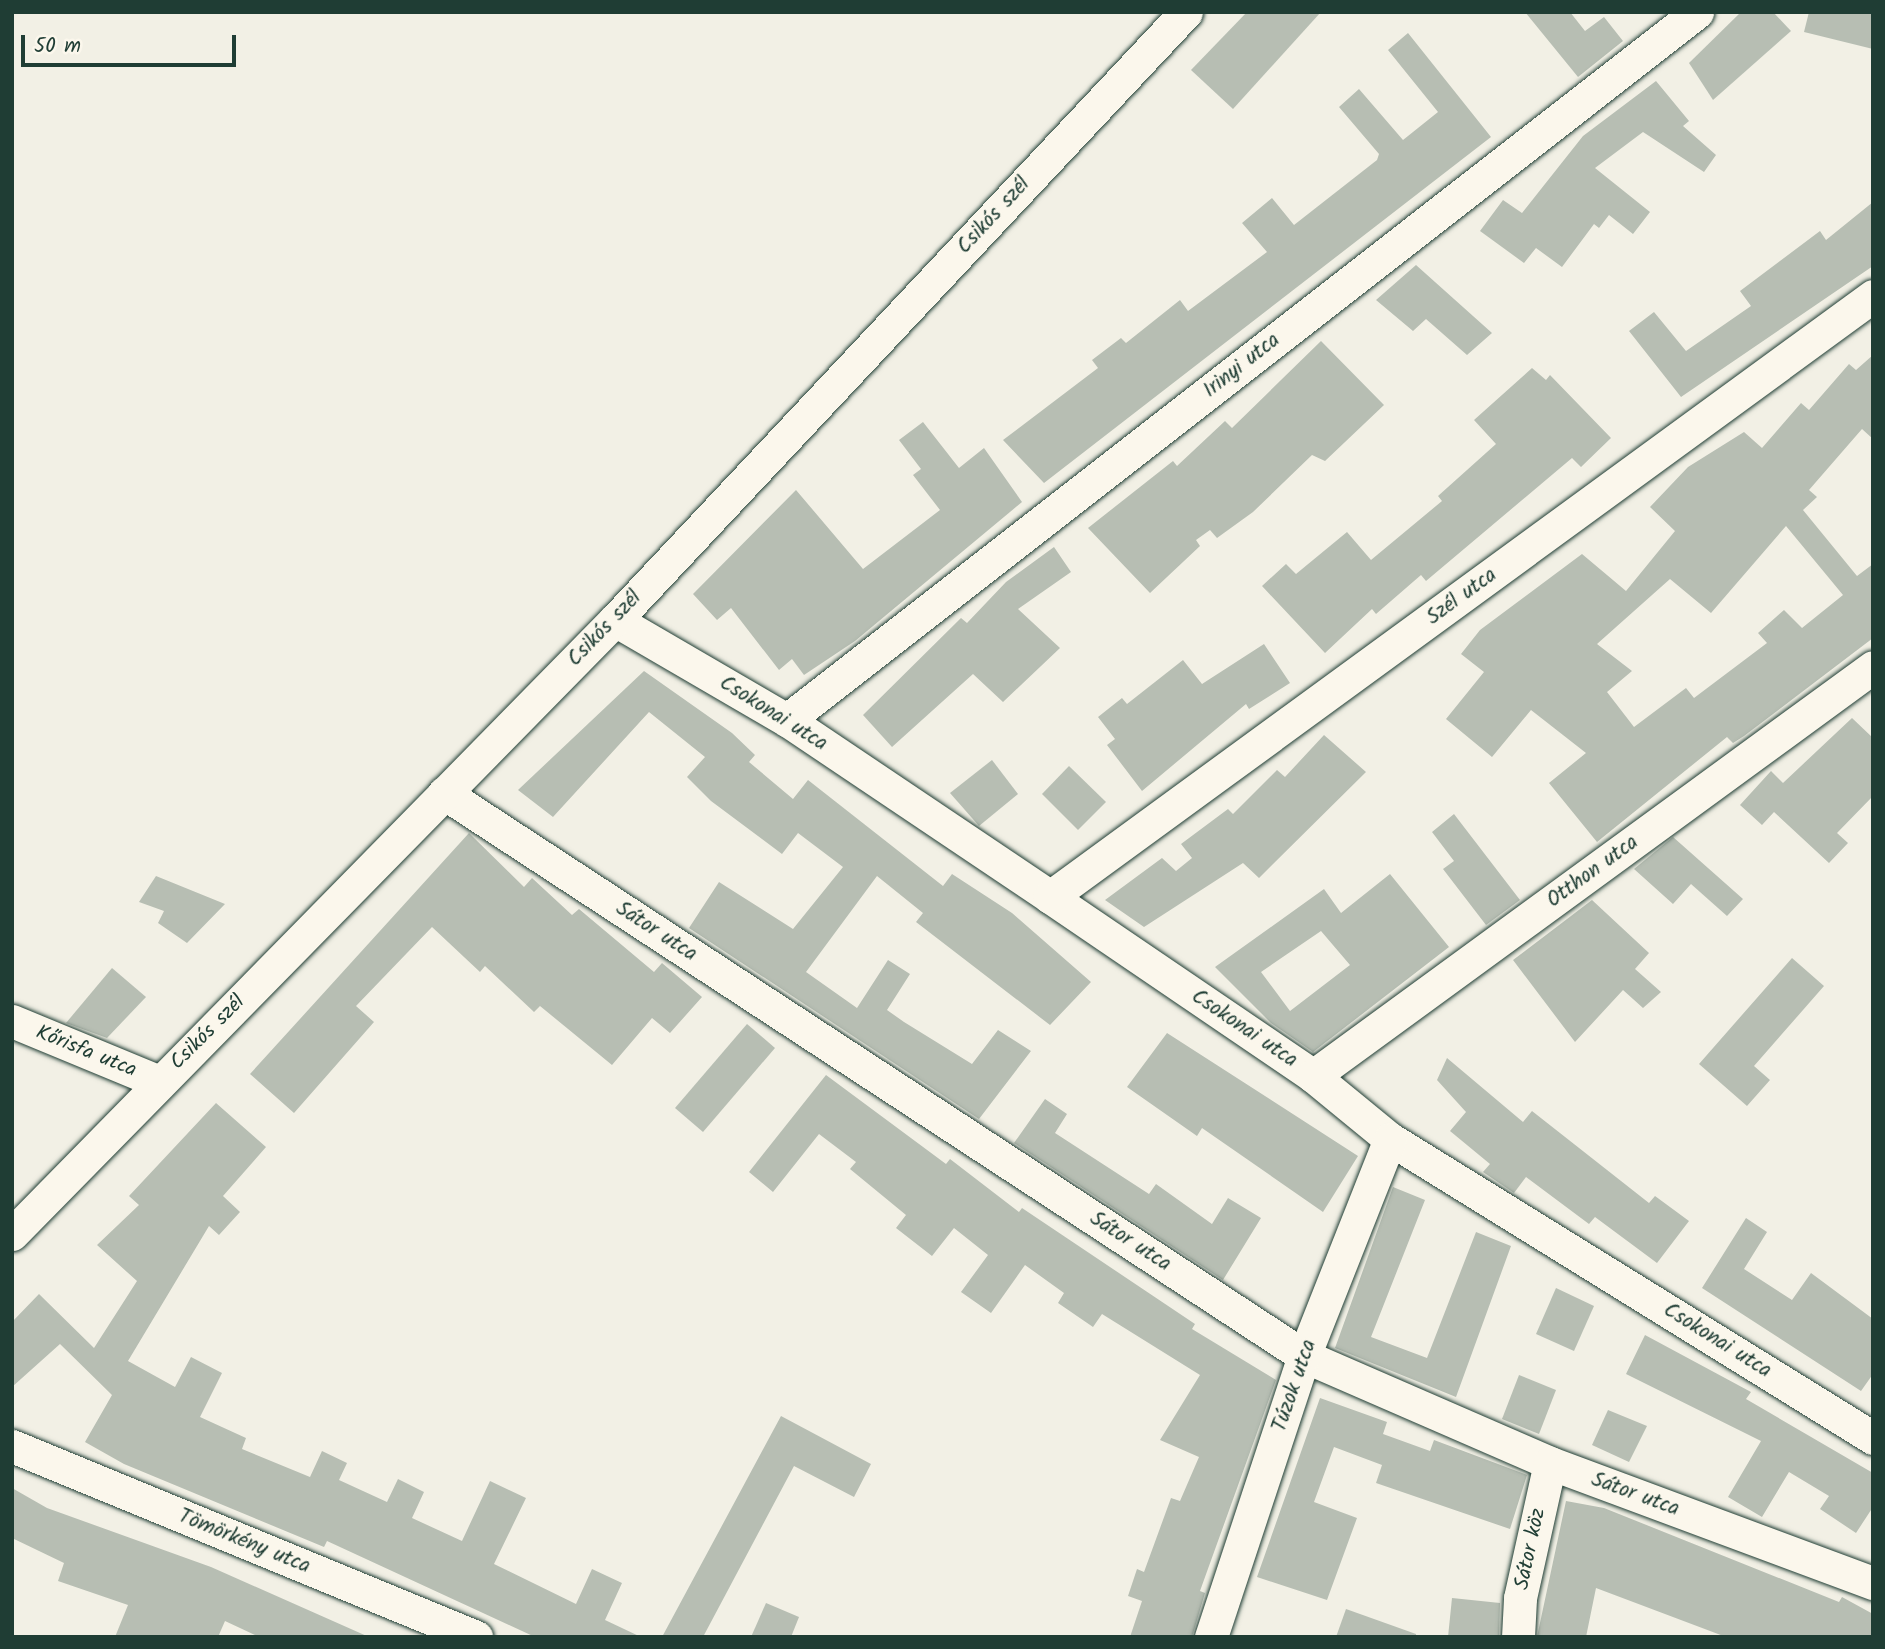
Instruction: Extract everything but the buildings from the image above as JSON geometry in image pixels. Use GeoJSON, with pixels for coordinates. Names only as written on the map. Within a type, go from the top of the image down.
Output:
{"type":"FeatureCollection","features":[{"type":"Feature","properties":{"kind":"street","name":"Csikós szél"},"geometry":{"type":"LineString","coordinates":[[12,1234],[615,620],[1186,12]]}},
{"type":"Feature","properties":{"kind":"street","name":"Irinyi utca"},"geometry":{"type":"LineString","coordinates":[[787,720],[1697,12]]}},
{"type":"Feature","properties":{"kind":"street","name":"Szél utca"},"geometry":{"type":"LineString","coordinates":[[1050,897],[1873,296]]}},
{"type":"Feature","properties":{"kind":"street","name":"Csokonai utca"},"geometry":{"type":"LineString","coordinates":[[615,620],[787,720],[1313,1076],[1390,1139],[1873,1438]]}},
{"type":"Feature","properties":{"kind":"street","name":"Otthon utca"},"geometry":{"type":"LineString","coordinates":[[1313,1076],[1873,667]]}},
{"type":"Feature","properties":{"kind":"street","name":"Sátor utca"},"geometry":{"type":"LineString","coordinates":[[444,793],[1304,1356],[1550,1463],[1873,1583]]}},
{"type":"Feature","properties":{"kind":"street","name":"Kőrisfa utca"},"geometry":{"type":"LineString","coordinates":[[12,1021],[159,1082]]}},
{"type":"Feature","properties":{"kind":"street","name":"Túzok utca"},"geometry":{"type":"LineString","coordinates":[[1211,1637],[1304,1356],[1390,1139]]}},
{"type":"Feature","properties":{"kind":"street","name":"Tömörkény utca"},"geometry":{"type":"LineString","coordinates":[[12,1446],[476,1637]]}},
{"type":"Feature","properties":{"kind":"street","name":"Sátor köz"},"geometry":{"type":"LineString","coordinates":[[1518,1637],[1520,1598],[1550,1463]]}}]}
